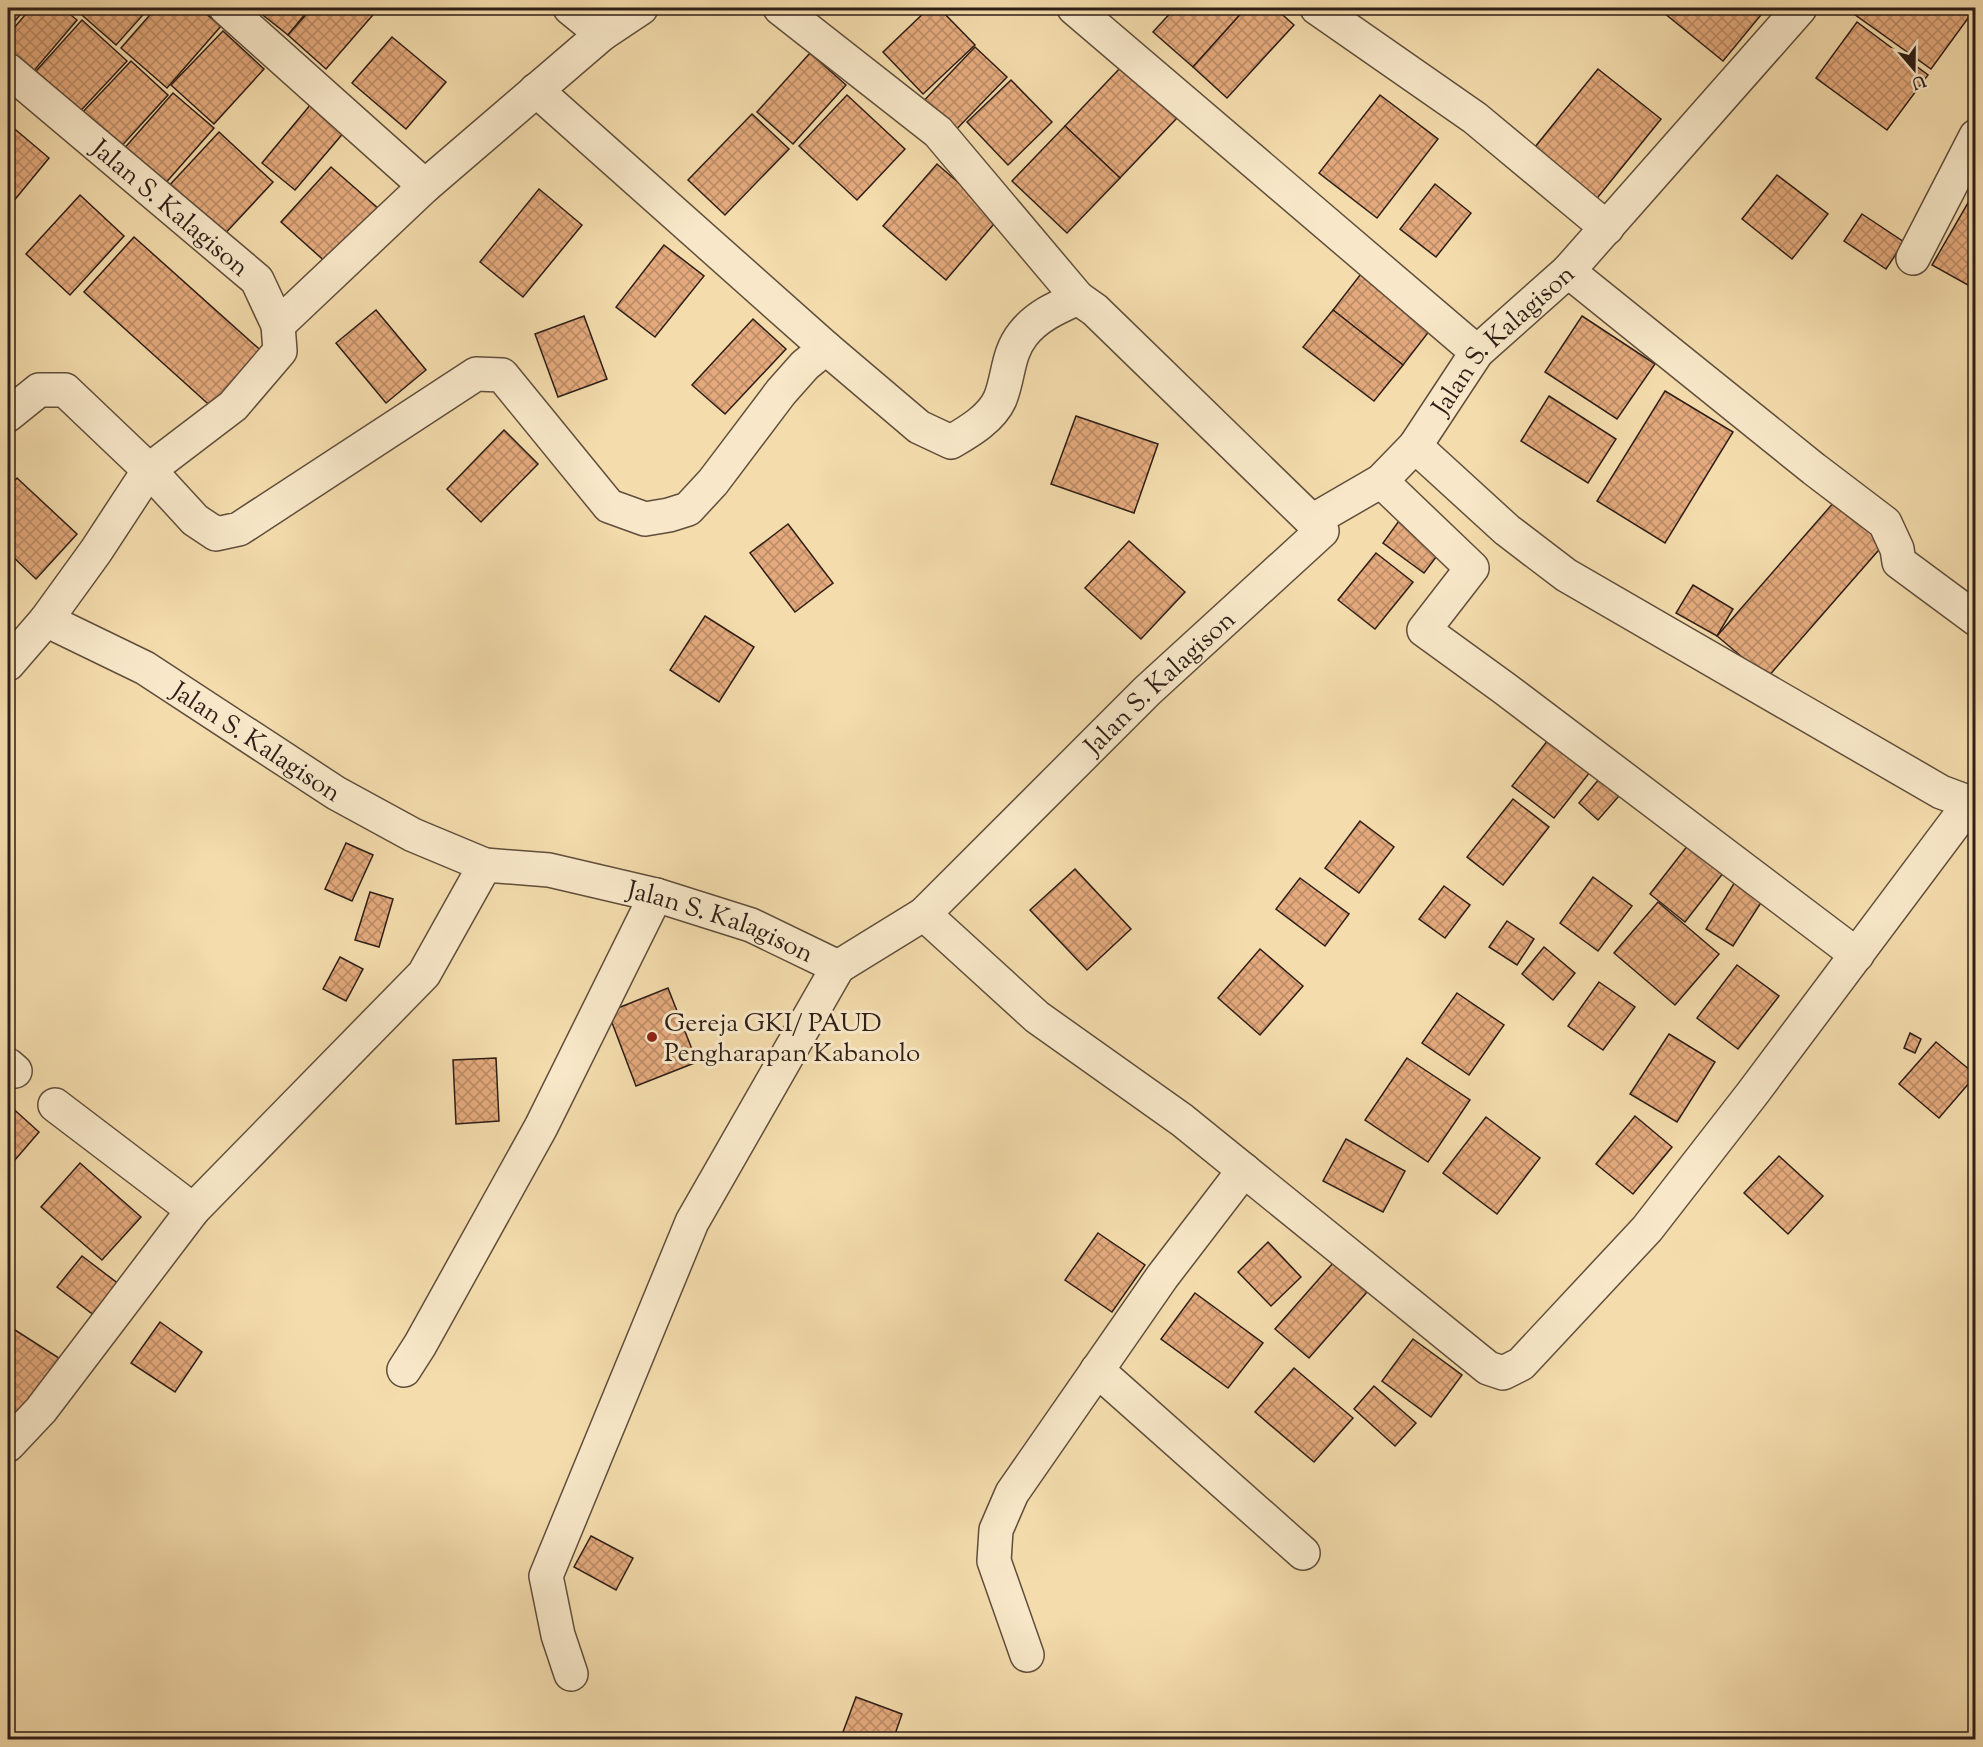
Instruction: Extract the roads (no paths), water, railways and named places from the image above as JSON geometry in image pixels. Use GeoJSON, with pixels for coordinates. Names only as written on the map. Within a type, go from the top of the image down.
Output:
{"type":"FeatureCollection","features":[{"type":"Feature","properties":{"kind":"street"},"geometry":{"type":"LineString","coordinates":[[226,8],[425,186]]}},
{"type":"Feature","properties":{"kind":"street"},"geometry":{"type":"LineString","coordinates":[[570,8],[602,34]]}},
{"type":"Feature","properties":{"kind":"street"},"geometry":{"type":"LineString","coordinates":[[278,325],[425,186],[602,34],[641,8]]}},
{"type":"Feature","properties":{"kind":"street"},"geometry":{"type":"LineString","coordinates":[[780,8],[938,132],[1078,298],[1095,310],[1312,521]]}},
{"type":"Feature","properties":{"kind":"street"},"geometry":{"type":"LineString","coordinates":[[1074,8],[1477,352]]}},
{"type":"Feature","properties":{"kind":"street"},"geometry":{"type":"LineString","coordinates":[[1317,8],[1475,118],[1606,228]]}},
{"type":"Feature","properties":{"kind":"street","name":"Jalan S. Kalagison"},"geometry":{"type":"LineString","coordinates":[[8,70],[257,280],[278,325],[280,351],[233,406],[149,470],[96,551],[46,620],[145,668],[336,793],[413,835],[485,865],[549,870],[656,895],[751,925],[837,967],[924,914],[1147,691],[1322,531],[1312,521],[1381,482],[1415,446],[1477,352],[1568,271],[1800,8]]}},
{"type":"Feature","properties":{"kind":"street"},"geometry":{"type":"LineString","coordinates":[[536,90],[826,348],[919,427],[951,442],[977,426],[999,400],[1011,354],[1024,333],[1049,311],[1078,298]]}},
{"type":"Feature","properties":{"kind":"street"},"geometry":{"type":"LineString","coordinates":[[1913,258],[1976,136]]}},
{"type":"Feature","properties":{"kind":"street"},"geometry":{"type":"LineString","coordinates":[[1568,271],[1814,469],[1885,522],[1897,549],[1899,562],[1976,619]]}},
{"type":"Feature","properties":{"kind":"street"},"geometry":{"type":"LineString","coordinates":[[8,415],[39,390],[65,390],[149,470],[195,520],[216,534],[239,529],[476,374],[502,375],[609,506],[645,519],[688,509],[713,482],[781,392],[805,365],[826,348]]}},
{"type":"Feature","properties":{"kind":"street"},"geometry":{"type":"LineString","coordinates":[[924,914],[1037,1017],[1182,1120],[1488,1368],[1503,1373],[1521,1364],[1647,1229],[1973,804],[1941,792],[1566,575],[1507,530],[1415,446]]}},
{"type":"Feature","properties":{"kind":"street"},"geometry":{"type":"LineString","coordinates":[[1381,482],[1472,568],[1424,630],[1857,955]]}},
{"type":"Feature","properties":{"kind":"street"},"geometry":{"type":"LineString","coordinates":[[8,663],[46,620]]}},
{"type":"Feature","properties":{"kind":"street"},"geometry":{"type":"LineString","coordinates":[[8,1445],[41,1410],[193,1210],[424,974],[485,865]]}},
{"type":"Feature","properties":{"kind":"street"},"geometry":{"type":"LineString","coordinates":[[404,1370],[541,1126],[656,895]]}},
{"type":"Feature","properties":{"kind":"street"},"geometry":{"type":"LineString","coordinates":[[571,1674],[558,1635],[546,1575],[692,1222],[837,967]]}},
{"type":"Feature","properties":{"kind":"street"},"geometry":{"type":"LineString","coordinates":[[55,1106],[193,1210]]}},
{"type":"Feature","properties":{"kind":"street"},"geometry":{"type":"LineString","coordinates":[[1027,1655],[994,1561],[996,1530],[1012,1493],[1162,1277],[1244,1170]]}},
{"type":"Feature","properties":{"kind":"street"},"geometry":{"type":"LineString","coordinates":[[1097,1370],[1303,1553]]}},
{"type":"Feature","properties":{"kind":"place","name":"Gereja GKI/ PAUD Pengharapan Kabanolo"},"geometry":{"type":"Point","coordinates":[652,1037]}}]}
